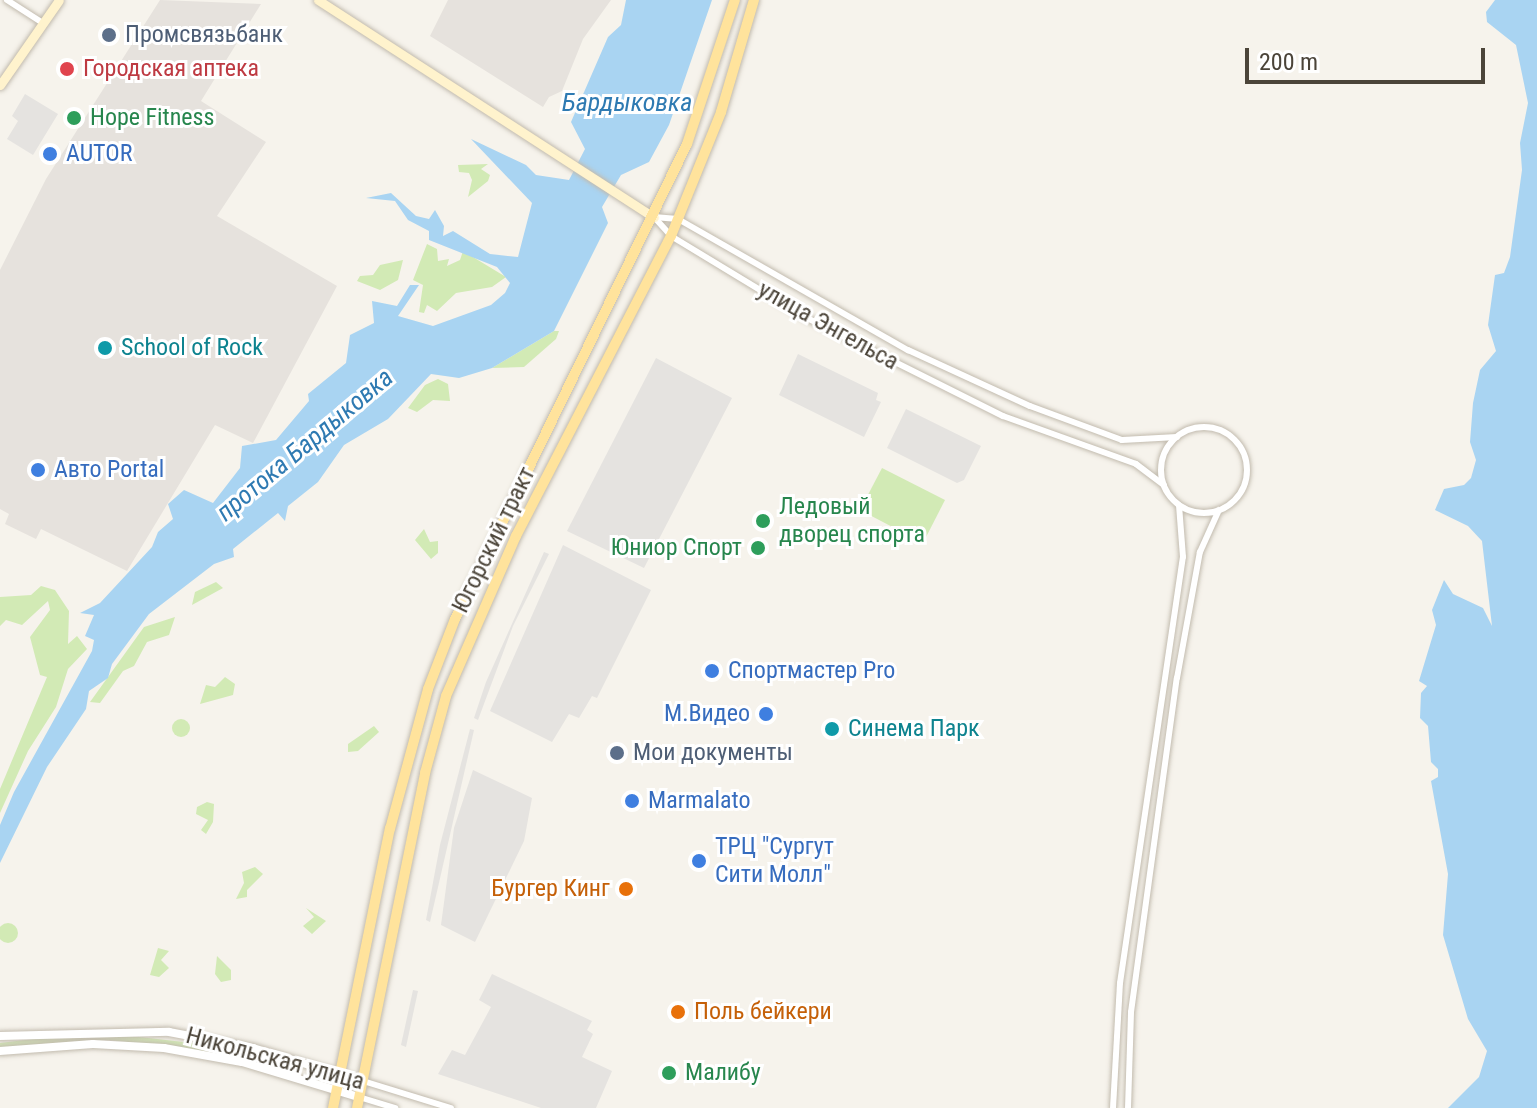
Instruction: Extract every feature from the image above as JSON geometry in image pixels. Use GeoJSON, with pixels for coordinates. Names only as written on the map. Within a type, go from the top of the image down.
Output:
{"type":"FeatureCollection","features":[{"type":"Feature","properties":{"kind":"main road"},"geometry":{"type":"LineString","coordinates":[[0,85],[59,0]]}},
{"type":"Feature","properties":{"kind":"main road","name":"улица Энгельса"},"geometry":{"type":"LineString","coordinates":[[318,0],[654,217]]}},
{"type":"Feature","properties":{"kind":"main road","name":"Югорский тракт"},"geometry":{"type":"LineString","coordinates":[[333,1108],[390,829],[428,689],[455,619],[654,217],[709,87],[735,0]]}},
{"type":"Feature","properties":{"kind":"main road","name":"Югорский тракт"},"geometry":{"type":"LineString","coordinates":[[358,1103],[425,773],[446,696],[516,536],[671,236],[721,112],[754,0]]}},
{"type":"Feature","properties":{"kind":"street"},"geometry":{"type":"LineString","coordinates":[[7,0],[43,23]]}},
{"type":"Feature","properties":{"kind":"street","name":"улица Энгельса"},"geometry":{"type":"LineString","coordinates":[[654,217],[678,219],[908,350],[1016,400],[1122,440],[1177,437]]}},
{"type":"Feature","properties":{"kind":"street","name":"улица Энгельса"},"geometry":{"type":"LineString","coordinates":[[654,217],[671,236],[805,317],[1012,419],[1136,464],[1164,485]]}},
{"type":"Feature","properties":{"kind":"street"},"geometry":{"type":"LineString","coordinates":[[1012,419],[1016,400]]}},
{"type":"Feature","properties":{"kind":"street"},"geometry":{"type":"LineString","coordinates":[[1128,1108],[1131,1012],[1177,678],[1200,552],[1219,510],[1245,485],[1241,449],[1212,428],[1177,437],[1162,462],[1164,485],[1179,505],[1197,512],[1219,510]]}},
{"type":"Feature","properties":{"kind":"street"},"geometry":{"type":"LineString","coordinates":[[1113,1108],[1120,983],[1183,557],[1179,505]]}},
{"type":"Feature","properties":{"kind":"street","name":"Никольская улица"},"geometry":{"type":"LineString","coordinates":[[0,1036],[169,1032],[253,1048],[451,1108]]}},
{"type":"Feature","properties":{"kind":"street","name":"Никольская улица"},"geometry":{"type":"LineString","coordinates":[[0,1051],[93,1044],[164,1048],[242,1062],[337,1091],[358,1103],[395,1108]]}},
{"type":"Feature","properties":{"kind":"shaded area"},"geometry":{"type":"Polygon","coordinates":[[[160,0],[261,4],[201,101],[266,142],[217,216],[337,286],[253,443],[215,425],[127,571],[41,529],[36,539],[5,524],[9,514],[0,509],[0,270],[46,179],[160,0]]]}},
{"type":"Feature","properties":{"kind":"shaded area"},"geometry":{"type":"Polygon","coordinates":[[[448,0],[611,0],[583,39],[562,91],[549,97],[543,107],[430,36],[448,0]]]}},
{"type":"Feature","properties":{"kind":"shaded area"},"geometry":{"type":"Polygon","coordinates":[[[25,94],[58,114],[33,155],[7,139],[18,121],[12,116],[25,94]]]}},
{"type":"Feature","properties":{"kind":"shaded area"},"geometry":{"type":"Polygon","coordinates":[[[798,354],[878,393],[876,400],[881,402],[864,437],[779,395],[798,354]]]}},
{"type":"Feature","properties":{"kind":"shaded area"},"geometry":{"type":"Polygon","coordinates":[[[656,358],[732,398],[644,568],[567,531],[656,358]]]}},
{"type":"Feature","properties":{"kind":"shaded area"},"geometry":{"type":"Polygon","coordinates":[[[906,409],[981,446],[964,480],[957,483],[887,448],[906,409]]]}},
{"type":"Feature","properties":{"kind":"shaded area"},"geometry":{"type":"Polygon","coordinates":[[[563,545],[651,590],[597,698],[592,696],[579,718],[569,714],[552,742],[490,711],[563,545]]]}},
{"type":"Feature","properties":{"kind":"shaded area"},"geometry":{"type":"Polygon","coordinates":[[[544,552],[549,554],[513,626],[478,720],[474,718],[486,682],[544,552]]]}},
{"type":"Feature","properties":{"kind":"shaded area"},"geometry":{"type":"Polygon","coordinates":[[[470,729],[474,730],[430,922],[426,920],[440,845],[470,729]]]}},
{"type":"Feature","properties":{"kind":"shaded area"},"geometry":{"type":"Polygon","coordinates":[[[473,770],[532,798],[524,841],[475,942],[441,925],[454,828],[473,770]]]}},
{"type":"Feature","properties":{"kind":"shaded area"},"geometry":{"type":"Polygon","coordinates":[[[492,974],[592,1021],[587,1030],[593,1034],[582,1057],[612,1071],[596,1108],[541,1108],[438,1074],[452,1050],[465,1055],[491,1007],[479,1000],[492,974]]]}},
{"type":"Feature","properties":{"kind":"shaded area"},"geometry":{"type":"Polygon","coordinates":[[[413,990],[418,991],[406,1047],[401,1045],[413,990]]]}},
{"type":"Feature","properties":{"kind":"green space"},"geometry":{"type":"Polygon","coordinates":[[[488,164],[481,169],[490,175],[488,181],[468,197],[472,180],[469,173],[459,172],[458,165],[488,164]]]}},
{"type":"Feature","properties":{"kind":"green space"},"geometry":{"type":"Polygon","coordinates":[[[427,244],[437,249],[438,261],[449,259],[447,266],[460,260],[463,251],[506,277],[492,287],[456,293],[437,311],[427,305],[424,313],[419,312],[423,285],[413,280],[427,244]]]}},
{"type":"Feature","properties":{"kind":"green space"},"geometry":{"type":"Polygon","coordinates":[[[403,260],[398,280],[380,290],[357,281],[360,276],[373,275],[380,265],[403,260]]]}},
{"type":"Feature","properties":{"kind":"green space"},"geometry":{"type":"Polygon","coordinates":[[[554,331],[559,331],[556,339],[524,367],[492,368],[554,331]]]}},
{"type":"Feature","properties":{"kind":"green space"},"geometry":{"type":"Polygon","coordinates":[[[438,379],[448,384],[450,401],[433,400],[417,412],[408,408],[425,385],[438,379]]]}},
{"type":"Feature","properties":{"kind":"green space"},"geometry":{"type":"Polygon","coordinates":[[[882,468],[945,500],[923,543],[860,510],[882,468]]]}},
{"type":"Feature","properties":{"kind":"green space"},"geometry":{"type":"Polygon","coordinates":[[[424,529],[430,542],[438,541],[438,553],[431,559],[415,540],[424,529]]]}},
{"type":"Feature","properties":{"kind":"green space"},"geometry":{"type":"Polygon","coordinates":[[[216,582],[223,588],[192,605],[195,592],[216,582]]]}},
{"type":"Feature","properties":{"kind":"green space"},"geometry":{"type":"Polygon","coordinates":[[[41,586],[55,590],[69,611],[68,644],[77,636],[87,649],[68,669],[56,707],[28,751],[0,813],[0,789],[47,677],[40,675],[30,637],[50,610],[48,601],[22,625],[6,620],[0,626],[0,597],[31,595],[41,586]]]}},
{"type":"Feature","properties":{"kind":"green space"},"geometry":{"type":"Polygon","coordinates":[[[175,617],[169,635],[147,642],[134,666],[123,671],[100,703],[90,702],[144,627],[175,617]]]}},
{"type":"Feature","properties":{"kind":"green space"},"geometry":{"type":"Polygon","coordinates":[[[225,677],[235,684],[233,695],[200,704],[206,685],[215,687],[225,677]]]}},
{"type":"Feature","properties":{"kind":"green space"},"geometry":{"type":"Polygon","coordinates":[[[181,719],[190,728],[181,737],[172,728],[181,719]]]}},
{"type":"Feature","properties":{"kind":"green space"},"geometry":{"type":"Polygon","coordinates":[[[374,726],[379,732],[358,751],[348,752],[348,744],[374,726]]]}},
{"type":"Feature","properties":{"kind":"green space"},"geometry":{"type":"Polygon","coordinates":[[[207,802],[214,804],[213,822],[206,834],[201,830],[208,820],[196,814],[197,807],[207,802]]]}},
{"type":"Feature","properties":{"kind":"green space"},"geometry":{"type":"Polygon","coordinates":[[[255,867],[263,874],[247,890],[247,897],[236,899],[244,883],[242,872],[255,867]]]}},
{"type":"Feature","properties":{"kind":"green space"},"geometry":{"type":"Polygon","coordinates":[[[306,908],[326,921],[312,934],[303,926],[314,917],[306,908]]]}},
{"type":"Feature","properties":{"kind":"green space"},"geometry":{"type":"Polygon","coordinates":[[[8,923],[15,926],[18,933],[15,940],[8,943],[1,940],[-2,933],[1,926],[8,923]]]}},
{"type":"Feature","properties":{"kind":"green space"},"geometry":{"type":"Polygon","coordinates":[[[158,948],[169,951],[161,960],[169,968],[159,977],[150,975],[158,948]]]}},
{"type":"Feature","properties":{"kind":"green space"},"geometry":{"type":"Polygon","coordinates":[[[217,956],[231,970],[231,980],[221,982],[215,974],[217,956]]]}},
{"type":"Feature","properties":{"kind":"green space"},"geometry":{"type":"Polygon","coordinates":[[[122,1035],[201,1044],[261,1058],[110,1040],[0,1048],[0,1043],[50,1037],[122,1035]]]}},
{"type":"Feature","properties":{"kind":"water","name":"Бардыковка"},"geometry":{"type":"Polygon","coordinates":[[[626,0],[712,0],[669,125],[649,162],[621,175],[602,207],[608,223],[554,331],[492,368],[459,378],[431,374],[388,419],[344,445],[318,482],[288,506],[285,521],[278,513],[233,549],[234,557],[214,564],[149,614],[112,664],[108,678],[89,691],[86,709],[47,767],[0,863],[0,825],[14,792],[92,651],[94,640],[85,636],[94,615],[80,613],[100,603],[152,547],[158,532],[173,519],[168,504],[184,490],[213,503],[240,468],[242,446],[276,440],[309,401],[308,394],[346,363],[350,335],[374,323],[372,301],[397,306],[410,285],[419,285],[398,316],[433,326],[491,305],[505,293],[510,283],[497,267],[429,240],[429,231],[408,220],[395,201],[366,198],[391,193],[416,216],[429,219],[435,210],[444,226],[443,236],[453,231],[490,254],[518,257],[532,203],[471,139],[526,165],[536,175],[569,180],[585,149],[571,122],[608,37],[621,25],[626,0]]]}},
{"type":"Feature","properties":{"kind":"water"},"geometry":{"type":"Polygon","coordinates":[[[1495,0],[1537,0],[1537,1108],[1448,1108],[1479,1077],[1487,1051],[1468,1019],[1443,935],[1448,874],[1431,781],[1438,777],[1438,769],[1431,762],[1428,726],[1420,718],[1421,693],[1427,686],[1419,681],[1436,625],[1432,610],[1444,580],[1453,594],[1483,608],[1492,626],[1482,541],[1468,526],[1435,510],[1444,489],[1464,485],[1471,478],[1476,460],[1470,442],[1473,403],[1480,370],[1496,351],[1488,325],[1495,275],[1504,273],[1510,257],[1522,170],[1520,143],[1528,103],[1516,45],[1487,22],[1486,12],[1495,0]]]}},
{"type":"Feature","properties":{"kind":"place","name":"Промсвязьбанк"},"geometry":{"type":"Point","coordinates":[109,35]}},
{"type":"Feature","properties":{"kind":"place","name":"Городская аптека"},"geometry":{"type":"Point","coordinates":[67,69]}},
{"type":"Feature","properties":{"kind":"place","name":"Hope Fitness"},"geometry":{"type":"Point","coordinates":[74,118]}},
{"type":"Feature","properties":{"kind":"place","name":"AUTOR"},"geometry":{"type":"Point","coordinates":[50,154]}},
{"type":"Feature","properties":{"kind":"place","name":"School of Rock"},"geometry":{"type":"Point","coordinates":[105,348]}},
{"type":"Feature","properties":{"kind":"place","name":"Авто Portal"},"geometry":{"type":"Point","coordinates":[38,470]}},
{"type":"Feature","properties":{"kind":"place","name":"Ледовый дворец спорта"},"geometry":{"type":"Point","coordinates":[763,521]}},
{"type":"Feature","properties":{"kind":"place","name":"Юниор Спорт"},"geometry":{"type":"Point","coordinates":[758,548]}},
{"type":"Feature","properties":{"kind":"place","name":"Спортмастер Pro"},"geometry":{"type":"Point","coordinates":[712,671]}},
{"type":"Feature","properties":{"kind":"place","name":"М.Видео"},"geometry":{"type":"Point","coordinates":[766,714]}},
{"type":"Feature","properties":{"kind":"place","name":"Синема Парк"},"geometry":{"type":"Point","coordinates":[832,729]}},
{"type":"Feature","properties":{"kind":"place","name":"Мои документы"},"geometry":{"type":"Point","coordinates":[617,753]}},
{"type":"Feature","properties":{"kind":"place","name":"Marmalato"},"geometry":{"type":"Point","coordinates":[632,801]}},
{"type":"Feature","properties":{"kind":"place","name":"ТРЦ \"Сургут Сити Молл\""},"geometry":{"type":"Point","coordinates":[699,861]}},
{"type":"Feature","properties":{"kind":"place","name":"Бургер Кинг"},"geometry":{"type":"Point","coordinates":[626,889]}},
{"type":"Feature","properties":{"kind":"place","name":"Поль бейкери"},"geometry":{"type":"Point","coordinates":[678,1012]}},
{"type":"Feature","properties":{"kind":"place","name":"Малибу"},"geometry":{"type":"Point","coordinates":[669,1073]}},
{"type":"Feature","properties":{"kind":"water label","name":"протока Бардыковка"},"geometry":{"type":"Point","coordinates":[305,445]}}]}
